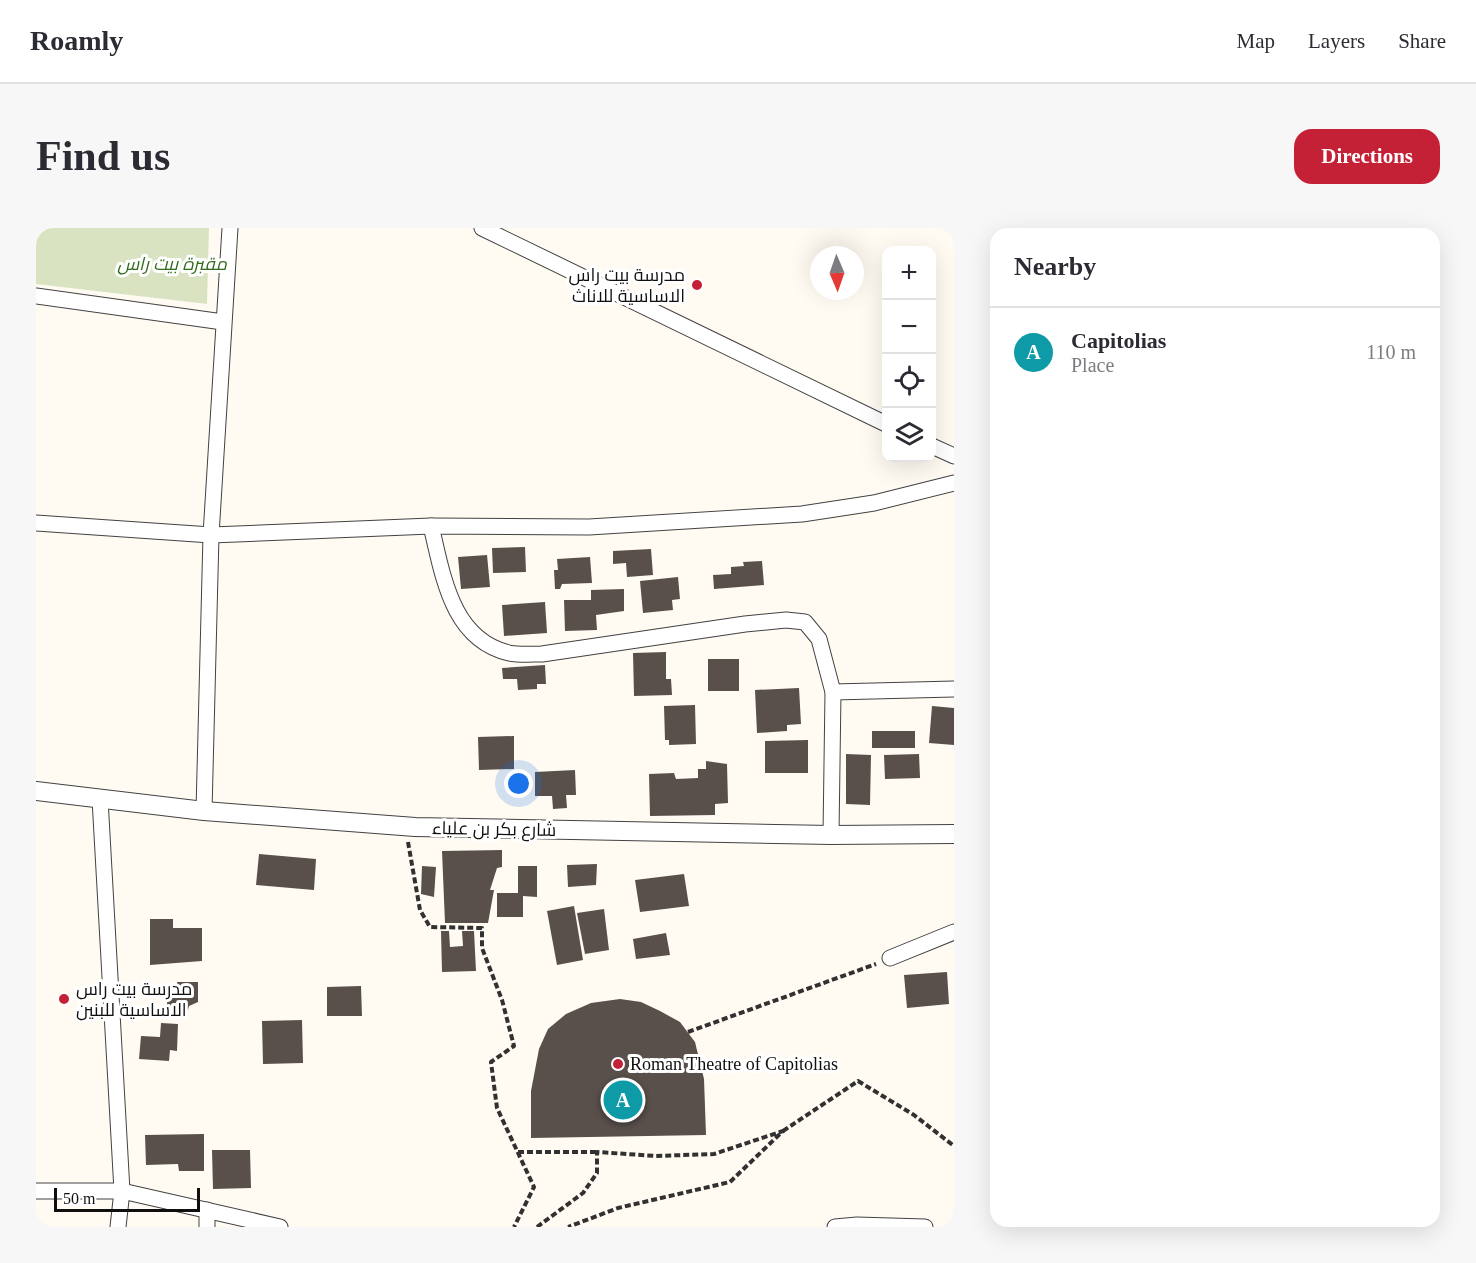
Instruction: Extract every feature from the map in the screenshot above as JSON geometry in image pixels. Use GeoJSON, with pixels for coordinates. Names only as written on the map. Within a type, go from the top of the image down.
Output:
{"type":"FeatureCollection","features":[{"type":"Feature","properties":{"kind":"street"},"geometry":{"type":"LineString","coordinates":[[204,811],[211,535],[230,228]]}},
{"type":"Feature","properties":{"kind":"street"},"geometry":{"type":"LineString","coordinates":[[482,228],[882,422]]}},
{"type":"Feature","properties":{"kind":"street"},"geometry":{"type":"LineString","coordinates":[[36,296],[223,322]]}},
{"type":"Feature","properties":{"kind":"street"},"geometry":{"type":"LineString","coordinates":[[936,448],[954,456]]}},
{"type":"Feature","properties":{"kind":"street"},"geometry":{"type":"LineString","coordinates":[[36,523],[211,535],[431,526],[589,527],[802,514],[874,503],[954,483]]}},
{"type":"Feature","properties":{"kind":"street"},"geometry":{"type":"LineString","coordinates":[[431,526],[455,613],[483,641],[509,653],[551,654],[745,624],[786,620],[805,622],[819,639],[833,692],[831,835]]}},
{"type":"Feature","properties":{"kind":"street"},"geometry":{"type":"LineString","coordinates":[[833,692],[954,689]]}},
{"type":"Feature","properties":{"kind":"street","name":"شارع بكر بن علياء"},"geometry":{"type":"LineString","coordinates":[[36,791],[204,811],[405,826],[831,835],[954,834]]}},
{"type":"Feature","properties":{"kind":"street"},"geometry":{"type":"LineString","coordinates":[[100,799],[122,1191],[118,1227]]}},
{"type":"Feature","properties":{"kind":"street"},"geometry":{"type":"LineString","coordinates":[[890,958],[954,932]]}},
{"type":"Feature","properties":{"kind":"street"},"geometry":{"type":"LineString","coordinates":[[36,1191],[122,1191],[280,1227]]}},
{"type":"Feature","properties":{"kind":"street"},"geometry":{"type":"LineString","coordinates":[[207,1210],[207,1227]]}},
{"type":"Feature","properties":{"kind":"street"},"geometry":{"type":"LineString","coordinates":[[835,1227],[925,1227]]}},
{"type":"Feature","properties":{"kind":"path"},"geometry":{"type":"LineString","coordinates":[[405,826],[420,910],[430,927],[482,928],[482,948],[502,1000],[514,1046],[491,1062],[497,1108],[534,1187],[514,1227]]}},
{"type":"Feature","properties":{"kind":"path"},"geometry":{"type":"LineString","coordinates":[[688,1032],[890,958]]}},
{"type":"Feature","properties":{"kind":"path"},"geometry":{"type":"LineString","coordinates":[[568,1227],[618,1208],[730,1182],[783,1131],[858,1081],[914,1115],[954,1146]]}},
{"type":"Feature","properties":{"kind":"path"},"geometry":{"type":"LineString","coordinates":[[518,1152],[597,1152],[656,1156],[714,1154],[783,1131]]}},
{"type":"Feature","properties":{"kind":"path"},"geometry":{"type":"LineString","coordinates":[[537,1227],[583,1193],[597,1173],[597,1152]]}},
{"type":"Feature","properties":{"kind":"green space","name":"مقبرة بيت راس"},"geometry":{"type":"Polygon","coordinates":[[[36,228],[209,228],[207,304],[36,284],[36,228]]]}},
{"type":"Feature","properties":{"kind":"building"},"geometry":{"type":"Polygon","coordinates":[[[525,547],[526,572],[493,573],[492,548],[525,547]]]}},
{"type":"Feature","properties":{"kind":"building"},"geometry":{"type":"Polygon","coordinates":[[[651,549],[653,575],[627,577],[626,563],[613,564],[613,551],[651,549]]]}},
{"type":"Feature","properties":{"kind":"building"},"geometry":{"type":"Polygon","coordinates":[[[487,555],[490,587],[461,589],[458,557],[487,555]]]}},
{"type":"Feature","properties":{"kind":"building"},"geometry":{"type":"Polygon","coordinates":[[[590,557],[592,583],[562,584],[560,589],[555,589],[554,570],[558,570],[557,559],[590,557]]]}},
{"type":"Feature","properties":{"kind":"building"},"geometry":{"type":"Polygon","coordinates":[[[762,561],[764,585],[714,589],[713,575],[731,574],[731,567],[744,566],[743,562],[762,561]]]}},
{"type":"Feature","properties":{"kind":"building"},"geometry":{"type":"Polygon","coordinates":[[[678,577],[680,599],[672,600],[673,610],[643,613],[640,581],[678,577]]]}},
{"type":"Feature","properties":{"kind":"building"},"geometry":{"type":"Polygon","coordinates":[[[624,589],[624,611],[596,615],[597,630],[565,631],[564,600],[591,600],[591,590],[624,589]]]}},
{"type":"Feature","properties":{"kind":"building"},"geometry":{"type":"Polygon","coordinates":[[[545,602],[547,633],[504,636],[502,605],[545,602]]]}},
{"type":"Feature","properties":{"kind":"building"},"geometry":{"type":"Polygon","coordinates":[[[666,652],[666,679],[671,679],[672,695],[634,696],[633,653],[666,652]]]}},
{"type":"Feature","properties":{"kind":"building"},"geometry":{"type":"Polygon","coordinates":[[[708,659],[739,659],[739,691],[708,691],[708,659]]]}},
{"type":"Feature","properties":{"kind":"building"},"geometry":{"type":"Polygon","coordinates":[[[545,665],[546,684],[537,684],[537,689],[518,690],[517,679],[503,679],[502,668],[545,665]]]}},
{"type":"Feature","properties":{"kind":"building"},"geometry":{"type":"Polygon","coordinates":[[[799,688],[801,724],[787,725],[787,731],[757,733],[755,690],[799,688]]]}},
{"type":"Feature","properties":{"kind":"building"},"geometry":{"type":"Polygon","coordinates":[[[695,705],[696,744],[669,745],[669,740],[665,740],[664,706],[695,705]]]}},
{"type":"Feature","properties":{"kind":"building"},"geometry":{"type":"Polygon","coordinates":[[[932,706],[954,708],[954,745],[929,743],[932,706]]]}},
{"type":"Feature","properties":{"kind":"building"},"geometry":{"type":"Polygon","coordinates":[[[872,731],[915,731],[915,748],[872,748],[872,731]]]}},
{"type":"Feature","properties":{"kind":"building"},"geometry":{"type":"Polygon","coordinates":[[[514,736],[514,769],[479,770],[478,737],[514,736]]]}},
{"type":"Feature","properties":{"kind":"building"},"geometry":{"type":"Polygon","coordinates":[[[808,740],[808,773],[765,773],[765,741],[808,740]]]}},
{"type":"Feature","properties":{"kind":"building"},"geometry":{"type":"Polygon","coordinates":[[[846,754],[871,755],[870,805],[846,804],[846,754]]]}},
{"type":"Feature","properties":{"kind":"building"},"geometry":{"type":"Polygon","coordinates":[[[919,754],[920,778],[885,779],[884,755],[919,754]]]}},
{"type":"Feature","properties":{"kind":"building"},"geometry":{"type":"Polygon","coordinates":[[[706,761],[727,764],[728,803],[715,804],[715,815],[650,816],[649,774],[674,773],[676,779],[698,778],[698,769],[706,769],[706,761]]]}},
{"type":"Feature","properties":{"kind":"building"},"geometry":{"type":"Polygon","coordinates":[[[575,770],[576,795],[566,795],[567,808],[553,809],[552,796],[535,796],[535,772],[575,770]]]}},
{"type":"Feature","properties":{"kind":"building"},"geometry":{"type":"Polygon","coordinates":[[[502,850],[502,867],[497,868],[490,890],[494,890],[488,923],[445,923],[442,851],[502,850]]]}},
{"type":"Feature","properties":{"kind":"building"},"geometry":{"type":"Polygon","coordinates":[[[259,854],[316,859],[314,890],[256,885],[259,854]]]}},
{"type":"Feature","properties":{"kind":"building"},"geometry":{"type":"Polygon","coordinates":[[[597,864],[596,885],[568,887],[567,865],[597,864]]]}},
{"type":"Feature","properties":{"kind":"building"},"geometry":{"type":"Polygon","coordinates":[[[422,866],[436,867],[434,897],[421,894],[422,866]]]}},
{"type":"Feature","properties":{"kind":"building"},"geometry":{"type":"Polygon","coordinates":[[[518,866],[537,866],[537,897],[523,896],[523,917],[497,917],[497,893],[518,893],[518,866]]]}},
{"type":"Feature","properties":{"kind":"building"},"geometry":{"type":"Polygon","coordinates":[[[684,874],[689,906],[640,912],[635,880],[684,874]]]}},
{"type":"Feature","properties":{"kind":"building"},"geometry":{"type":"Polygon","coordinates":[[[574,906],[583,960],[557,965],[547,911],[574,906]]]}},
{"type":"Feature","properties":{"kind":"building"},"geometry":{"type":"Polygon","coordinates":[[[604,909],[609,950],[585,954],[577,913],[604,909]]]}},
{"type":"Feature","properties":{"kind":"building"},"geometry":{"type":"Polygon","coordinates":[[[150,919],[173,919],[173,928],[202,928],[202,961],[150,965],[150,919]]]}},
{"type":"Feature","properties":{"kind":"building"},"geometry":{"type":"Polygon","coordinates":[[[441,931],[449,931],[450,947],[463,946],[462,931],[474,931],[476,971],[442,972],[441,931]]]}},
{"type":"Feature","properties":{"kind":"building"},"geometry":{"type":"Polygon","coordinates":[[[666,933],[670,955],[636,959],[633,939],[666,933]]]}},
{"type":"Feature","properties":{"kind":"building"},"geometry":{"type":"Polygon","coordinates":[[[947,972],[949,1004],[907,1008],[904,975],[947,972]]]}},
{"type":"Feature","properties":{"kind":"building"},"geometry":{"type":"Polygon","coordinates":[[[177,982],[198,982],[198,1002],[189,1006],[188,1010],[167,1011],[167,997],[177,997],[177,982]]]}},
{"type":"Feature","properties":{"kind":"building"},"geometry":{"type":"Polygon","coordinates":[[[361,986],[362,1016],[327,1016],[327,987],[361,986]]]}},
{"type":"Feature","properties":{"kind":"building","name":"Roman Theatre of Capitolias"},"geometry":{"type":"Polygon","coordinates":[[[620,999],[641,1002],[680,1022],[695,1042],[704,1079],[706,1135],[531,1138],[531,1091],[539,1049],[548,1029],[566,1014],[591,1003],[620,999]]]}},
{"type":"Feature","properties":{"kind":"building"},"geometry":{"type":"Polygon","coordinates":[[[302,1020],[303,1063],[263,1064],[262,1021],[302,1020]]]}},
{"type":"Feature","properties":{"kind":"building"},"geometry":{"type":"Polygon","coordinates":[[[161,1023],[178,1024],[177,1051],[170,1050],[169,1061],[139,1059],[141,1036],[160,1037],[161,1023]]]}},
{"type":"Feature","properties":{"kind":"building"},"geometry":{"type":"Polygon","coordinates":[[[204,1134],[204,1171],[179,1171],[178,1164],[146,1165],[145,1135],[204,1134]]]}},
{"type":"Feature","properties":{"kind":"building"},"geometry":{"type":"Polygon","coordinates":[[[212,1150],[250,1150],[251,1188],[213,1189],[212,1150]]]}},
{"type":"Feature","properties":{"kind":"place","name":"مدرسة بيت راس الاساسية للاناث"},"geometry":{"type":"Point","coordinates":[697,285]}},
{"type":"Feature","properties":{"kind":"place","name":"مدرسة بيت راس الاساسية للبنين"},"geometry":{"type":"Point","coordinates":[64,999]}},
{"type":"Feature","properties":{"kind":"place","name":"Roman Theatre of Capitolias"},"geometry":{"type":"Point","coordinates":[618,1064]}},
{"type":"Feature","properties":{"kind":"place","name":"Capitolias"},"geometry":{"type":"Point","coordinates":[623,1100]}}]}
